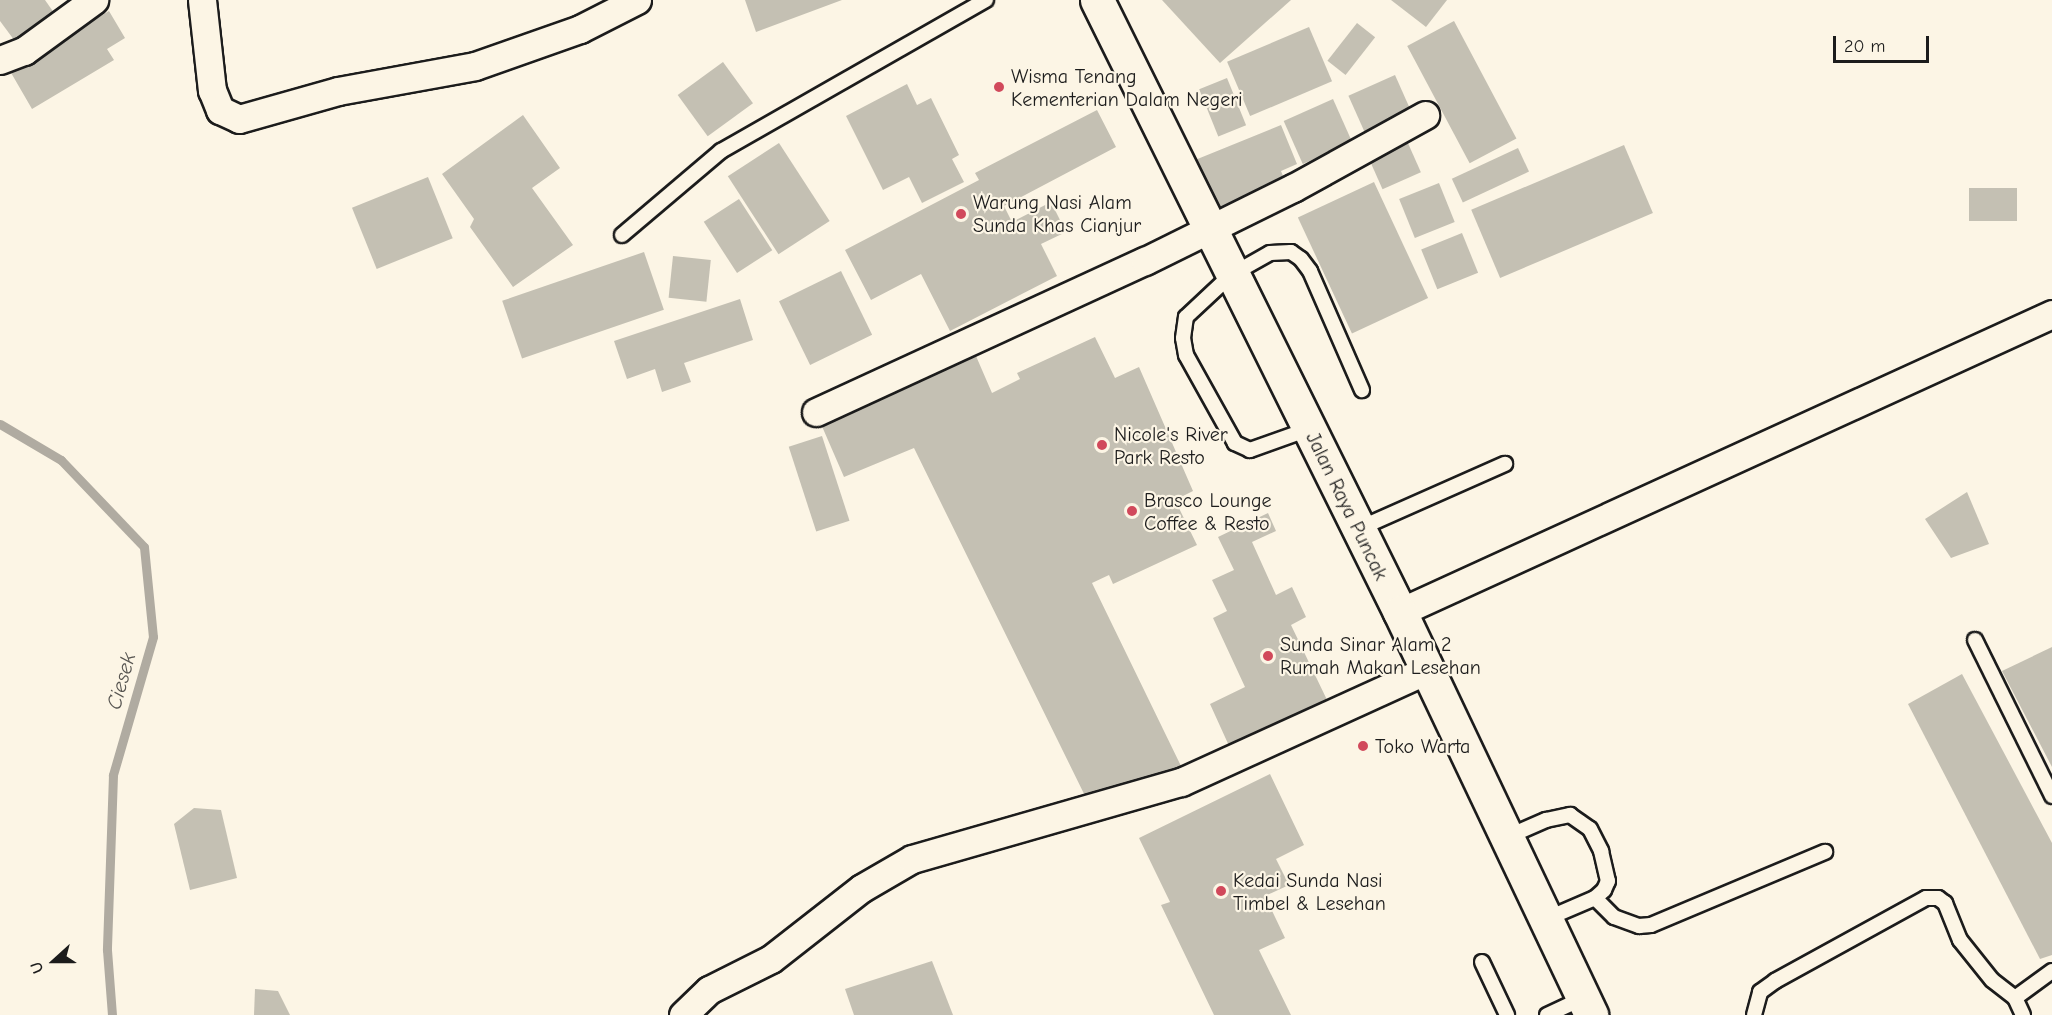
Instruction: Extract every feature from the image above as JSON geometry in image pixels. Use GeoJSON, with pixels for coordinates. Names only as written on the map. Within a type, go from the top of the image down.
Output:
{"type":"FeatureCollection","features":[{"type":"Feature","properties":{"kind":"highway","name":"Jalan Raya Puncak"},"geometry":{"type":"LineString","coordinates":[[1097,0],[1208,229],[1400,612],[1587,1007]]}},
{"type":"Feature","properties":{"kind":"street"},"geometry":{"type":"LineString","coordinates":[[0,60],[24,51],[94,0]]}},
{"type":"Feature","properties":{"kind":"street"},"geometry":{"type":"LineString","coordinates":[[202,0],[212,90],[220,110],[238,120],[338,91],[475,66],[580,29],[637,0]]}},
{"type":"Feature","properties":{"kind":"street"},"geometry":{"type":"LineString","coordinates":[[816,412],[1293,188],[1425,115]]}},
{"type":"Feature","properties":{"kind":"street"},"geometry":{"type":"LineString","coordinates":[[1400,612],[2052,314]]}},
{"type":"Feature","properties":{"kind":"street"},"geometry":{"type":"LineString","coordinates":[[683,1015],[709,990],[771,959],[862,888],[912,859],[1181,782],[1426,670]]}},
{"type":"Feature","properties":{"kind":"lane"},"geometry":{"type":"LineString","coordinates":[[622,235],[721,151],[986,0]]}},
{"type":"Feature","properties":{"kind":"lane"},"geometry":{"type":"LineString","coordinates":[[1309,429],[1250,450],[1234,443],[1186,355],[1183,338],[1186,317],[1231,275],[1270,253],[1291,252],[1301,259],[1310,271],[1362,390]]}},
{"type":"Feature","properties":{"kind":"lane"},"geometry":{"type":"LineString","coordinates":[[1358,529],[1505,464]]}},
{"type":"Feature","properties":{"kind":"lane"},"geometry":{"type":"LineString","coordinates":[[1975,640],[2052,796]]}},
{"type":"Feature","properties":{"kind":"lane"},"geometry":{"type":"LineString","coordinates":[[1507,837],[1560,816],[1579,818],[1590,829],[1607,869],[1608,881],[1595,898],[1546,919]]}},
{"type":"Feature","properties":{"kind":"lane"},"geometry":{"type":"LineString","coordinates":[[1595,898],[1620,920],[1639,926],[1651,925],[1825,852]]}},
{"type":"Feature","properties":{"kind":"lane"},"geometry":{"type":"LineString","coordinates":[[1754,1015],[1760,992],[1775,981],[1926,898],[1938,898],[1946,903],[1960,940],[1992,980],[2015,998],[2023,1015]]}},
{"type":"Feature","properties":{"kind":"lane"},"geometry":{"type":"LineString","coordinates":[[1482,962],[1507,1015]]}},
{"type":"Feature","properties":{"kind":"lane"},"geometry":{"type":"LineString","coordinates":[[2015,998],[2052,971]]}},
{"type":"Feature","properties":{"kind":"lane"},"geometry":{"type":"LineString","coordinates":[[1547,1015],[1587,1007]]}},
{"type":"Feature","properties":{"kind":"building"},"geometry":{"type":"Polygon","coordinates":[[[0,0],[45,0],[59,20],[20,48],[0,21],[0,0]]]}},
{"type":"Feature","properties":{"kind":"building"},"geometry":{"type":"Polygon","coordinates":[[[745,0],[842,0],[756,32],[745,0]]]}},
{"type":"Feature","properties":{"kind":"building"},"geometry":{"type":"Polygon","coordinates":[[[1162,0],[1291,0],[1220,63],[1162,0]]]}},
{"type":"Feature","properties":{"kind":"building"},"geometry":{"type":"Polygon","coordinates":[[[1391,0],[1447,0],[1426,27],[1391,0]]]}},
{"type":"Feature","properties":{"kind":"building"},"geometry":{"type":"Polygon","coordinates":[[[109,11],[125,38],[107,49],[114,60],[32,109],[10,71],[109,11]]]}},
{"type":"Feature","properties":{"kind":"building"},"geometry":{"type":"Polygon","coordinates":[[[1454,21],[1516,138],[1470,163],[1407,46],[1454,21]]]}},
{"type":"Feature","properties":{"kind":"building"},"geometry":{"type":"Polygon","coordinates":[[[1357,23],[1375,37],[1346,75],[1327,61],[1357,23]]]}},
{"type":"Feature","properties":{"kind":"building"},"geometry":{"type":"Polygon","coordinates":[[[1309,27],[1332,81],[1250,116],[1227,62],[1309,27]]]}},
{"type":"Feature","properties":{"kind":"building"},"geometry":{"type":"Polygon","coordinates":[[[723,62],[753,103],[708,136],[678,95],[723,62]]]}},
{"type":"Feature","properties":{"kind":"building"},"geometry":{"type":"Polygon","coordinates":[[[1395,75],[1411,111],[1364,131],[1348,96],[1395,75]]]}},
{"type":"Feature","properties":{"kind":"building"},"geometry":{"type":"Polygon","coordinates":[[[1227,78],[1246,125],[1218,137],[1199,89],[1227,78]]]}},
{"type":"Feature","properties":{"kind":"building"},"geometry":{"type":"Polygon","coordinates":[[[907,84],[917,105],[931,98],[959,155],[952,159],[964,182],[922,203],[909,177],[883,190],[846,116],[907,84]]]}},
{"type":"Feature","properties":{"kind":"building"},"geometry":{"type":"Polygon","coordinates":[[[1333,99],[1352,142],[1303,164],[1284,121],[1333,99]]]}},
{"type":"Feature","properties":{"kind":"building","name":"Warung Nasi Alam Sunda Khas Cianjur"},"geometry":{"type":"Polygon","coordinates":[[[1097,110],[1116,147],[1004,206],[1012,222],[1051,202],[1066,232],[1041,244],[1057,276],[950,331],[921,274],[871,300],[845,250],[979,180],[975,173],[1097,110]]]}},
{"type":"Feature","properties":{"kind":"building"},"geometry":{"type":"Polygon","coordinates":[[[523,115],[560,168],[532,188],[573,245],[513,287],[470,227],[474,219],[442,174],[523,115]]]}},
{"type":"Feature","properties":{"kind":"building"},"geometry":{"type":"Polygon","coordinates":[[[1281,125],[1297,164],[1281,171],[1287,186],[1217,214],[1195,160],[1281,125]]]}},
{"type":"Feature","properties":{"kind":"building"},"geometry":{"type":"Polygon","coordinates":[[[1403,132],[1421,172],[1383,189],[1365,149],[1403,132]]]}},
{"type":"Feature","properties":{"kind":"building"},"geometry":{"type":"Polygon","coordinates":[[[779,143],[830,221],[778,254],[728,176],[779,143]]]}},
{"type":"Feature","properties":{"kind":"building"},"geometry":{"type":"Polygon","coordinates":[[[1624,145],[1653,213],[1500,278],[1471,210],[1624,145]]]}},
{"type":"Feature","properties":{"kind":"building"},"geometry":{"type":"Polygon","coordinates":[[[1518,148],[1529,172],[1463,202],[1452,179],[1518,148]]]}},
{"type":"Feature","properties":{"kind":"building"},"geometry":{"type":"Polygon","coordinates":[[[428,177],[453,238],[377,269],[352,208],[428,177]]]}},
{"type":"Feature","properties":{"kind":"building"},"geometry":{"type":"Polygon","coordinates":[[[1374,182],[1428,298],[1352,334],[1298,217],[1374,182]]]}},
{"type":"Feature","properties":{"kind":"building"},"geometry":{"type":"Polygon","coordinates":[[[1439,183],[1455,222],[1415,238],[1399,199],[1439,183]]]}},
{"type":"Feature","properties":{"kind":"building"},"geometry":{"type":"Polygon","coordinates":[[[1969,188],[2017,188],[2017,221],[1969,221],[1969,188]]]}},
{"type":"Feature","properties":{"kind":"building"},"geometry":{"type":"Polygon","coordinates":[[[739,199],[772,250],[737,273],[704,222],[739,199]]]}},
{"type":"Feature","properties":{"kind":"building"},"geometry":{"type":"Polygon","coordinates":[[[1462,233],[1478,273],[1437,289],[1421,249],[1462,233]]]}},
{"type":"Feature","properties":{"kind":"building"},"geometry":{"type":"Polygon","coordinates":[[[644,252],[664,310],[522,359],[502,301],[644,252]]]}},
{"type":"Feature","properties":{"kind":"building"},"geometry":{"type":"Polygon","coordinates":[[[673,256],[711,260],[706,302],[669,298],[673,256]]]}},
{"type":"Feature","properties":{"kind":"building"},"geometry":{"type":"Polygon","coordinates":[[[841,271],[872,335],[810,365],[779,301],[841,271]]]}},
{"type":"Feature","properties":{"kind":"building"},"geometry":{"type":"Polygon","coordinates":[[[740,299],[753,340],[684,363],[691,382],[662,392],[655,369],[627,379],[614,341],[740,299]]]}},
{"type":"Feature","properties":{"kind":"building"},"geometry":{"type":"Polygon","coordinates":[[[1095,337],[1115,378],[1139,367],[1193,491],[1175,500],[1197,545],[1113,584],[1109,575],[1092,583],[1181,766],[1090,806],[914,448],[844,477],[821,424],[976,356],[992,393],[1020,379],[1017,373],[1095,337]]]}},
{"type":"Feature","properties":{"kind":"building"},"geometry":{"type":"Polygon","coordinates":[[[822,436],[850,521],[816,531],[789,447],[822,436]]]}},
{"type":"Feature","properties":{"kind":"building"},"geometry":{"type":"Polygon","coordinates":[[[1967,492],[1989,544],[1951,558],[1925,519],[1967,492]]]}},
{"type":"Feature","properties":{"kind":"building","name":"Sunda Sinar Alam 2 Rumah Makan Lesehan"},"geometry":{"type":"Polygon","coordinates":[[[1268,513],[1276,531],[1252,542],[1276,595],[1292,587],[1306,617],[1291,625],[1328,702],[1230,748],[1210,704],[1245,687],[1213,618],[1227,611],[1212,580],[1234,570],[1218,537],[1268,513]]]}},
{"type":"Feature","properties":{"kind":"building"},"geometry":{"type":"Polygon","coordinates":[[[2052,647],[2052,767],[2002,671],[2052,647]]]}},
{"type":"Feature","properties":{"kind":"building"},"geometry":{"type":"Polygon","coordinates":[[[1962,674],[2052,843],[2052,955],[2040,959],[1908,704],[1962,674]]]}},
{"type":"Feature","properties":{"kind":"building","name":"Kedai Sunda Nasi Timbel & Lesehan"},"geometry":{"type":"Polygon","coordinates":[[[1270,774],[1304,845],[1276,859],[1289,885],[1265,896],[1285,938],[1259,950],[1291,1015],[1214,1015],[1161,905],[1170,902],[1139,838],[1270,774]]]}},
{"type":"Feature","properties":{"kind":"building"},"geometry":{"type":"Polygon","coordinates":[[[194,808],[221,810],[237,878],[190,890],[174,824],[194,808]]]}},
{"type":"Feature","properties":{"kind":"building"},"geometry":{"type":"Polygon","coordinates":[[[932,961],[953,1015],[854,1015],[845,989],[932,961]]]}},
{"type":"Feature","properties":{"kind":"building"},"geometry":{"type":"Polygon","coordinates":[[[255,989],[278,991],[290,1015],[254,1015],[255,989]]]}},
{"type":"Feature","properties":{"kind":"waterway","name":"Ciesek"},"geometry":{"type":"LineString","coordinates":[[0,424],[61,460],[144,547],[153,637],[113,775],[107,950],[112,1015]]}},
{"type":"Feature","properties":{"kind":"place","name":"Wisma Tenang Kementerian Dalam Negeri"},"geometry":{"type":"Point","coordinates":[999,87]}},
{"type":"Feature","properties":{"kind":"place","name":"Warung Nasi Alam Sunda Khas Cianjur"},"geometry":{"type":"Point","coordinates":[961,214]}},
{"type":"Feature","properties":{"kind":"place","name":"Nicole's River Park Resto"},"geometry":{"type":"Point","coordinates":[1102,445]}},
{"type":"Feature","properties":{"kind":"place","name":"Brasco Lounge Coffee & Resto"},"geometry":{"type":"Point","coordinates":[1132,511]}},
{"type":"Feature","properties":{"kind":"place","name":"Sunda Sinar Alam 2 Rumah Makan Lesehan"},"geometry":{"type":"Point","coordinates":[1268,656]}},
{"type":"Feature","properties":{"kind":"place","name":"Toko Warta"},"geometry":{"type":"Point","coordinates":[1363,746]}},
{"type":"Feature","properties":{"kind":"place","name":"Kedai Sunda Nasi Timbel & Lesehan"},"geometry":{"type":"Point","coordinates":[1221,891]}}]}
